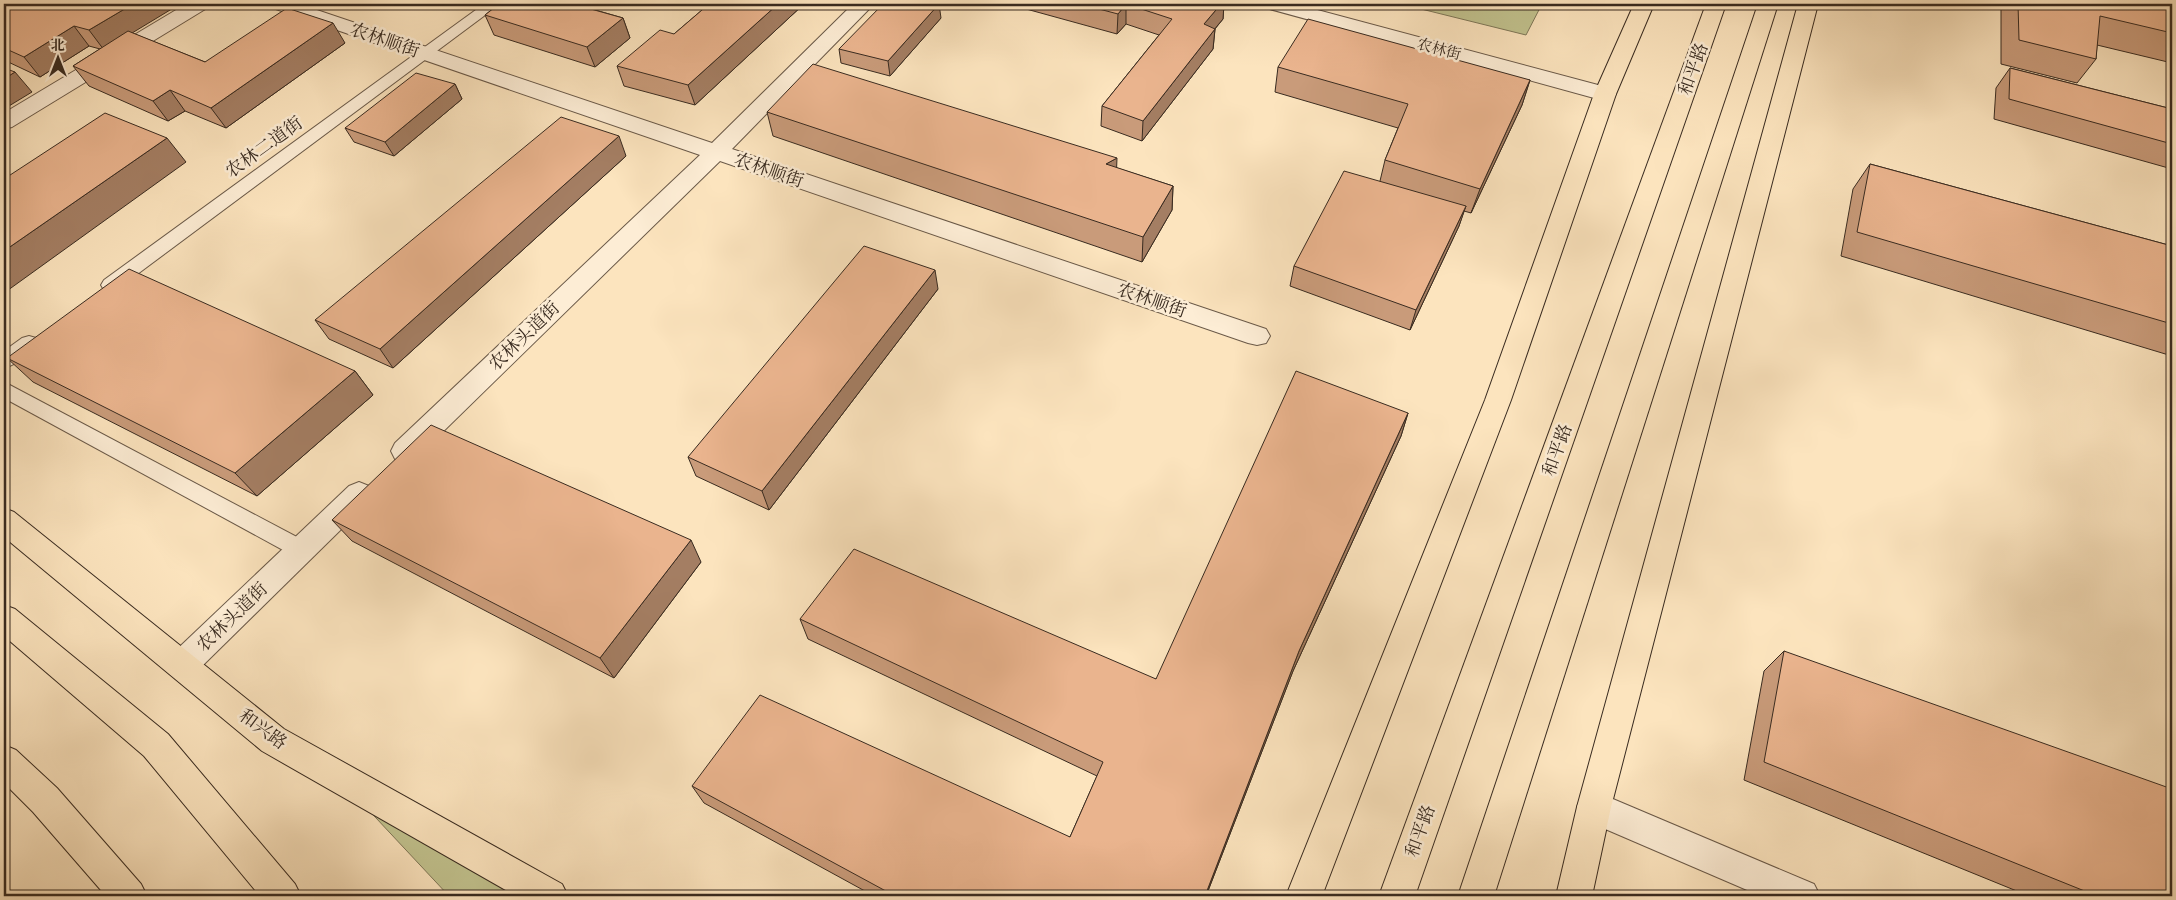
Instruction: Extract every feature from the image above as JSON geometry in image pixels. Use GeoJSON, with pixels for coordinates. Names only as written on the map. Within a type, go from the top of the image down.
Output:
{"type":"FeatureCollection","features":[{"type":"Feature","properties":{"kind":"main road"},"geometry":{"type":"LineString","coordinates":[[1304,896],[1498,400],[1605,94],[1644,4]]}},
{"type":"Feature","properties":{"kind":"main road","name":"和平路"},"geometry":{"type":"LineString","coordinates":[[1397,896],[1716,4]]}},
{"type":"Feature","properties":{"kind":"main road"},"geometry":{"type":"LineString","coordinates":[[1476,896],[1768,4]]}},
{"type":"Feature","properties":{"kind":"main road"},"geometry":{"type":"LineString","coordinates":[[1574,896],[1594,807],[1808,4]]}},
{"type":"Feature","properties":{"kind":"main road","name":"和兴路"},"geometry":{"type":"LineString","coordinates":[[4,520],[272,740],[550,896]]}},
{"type":"Feature","properties":{"kind":"main road"},"geometry":{"type":"LineString","coordinates":[[4,618],[156,745],[283,896]]}},
{"type":"Feature","properties":{"kind":"main road"},"geometry":{"type":"LineString","coordinates":[[4,761],[45,800],[128,896]]}},
{"type":"Feature","properties":{"kind":"street"},"geometry":{"type":"LineString","coordinates":[[4,122],[200,4]]}},
{"type":"Feature","properties":{"kind":"street","name":"农林顺街"},"geometry":{"type":"LineString","coordinates":[[280,4],[1257,336]]}},
{"type":"Feature","properties":{"kind":"street","name":"农林头道街"},"geometry":{"type":"LineString","coordinates":[[182,665],[716,152],[864,4]]}},
{"type":"Feature","properties":{"kind":"street","name":"农林街"},"geometry":{"type":"LineString","coordinates":[[1273,4],[1605,94]]}},
{"type":"Feature","properties":{"kind":"street"},"geometry":{"type":"LineString","coordinates":[[1594,807],[1802,896]]}},
{"type":"Feature","properties":{"kind":"lane","name":"农林二道街"},"geometry":{"type":"LineString","coordinates":[[99,293],[493,4]]}},
{"type":"Feature","properties":{"kind":"lane"},"geometry":{"type":"LineString","coordinates":[[4,361],[43,333]]}},
{"type":"Feature","properties":{"kind":"lane"},"geometry":{"type":"LineString","coordinates":[[4,389],[302,550]]}},
{"type":"Feature","properties":{"kind":"green space"},"geometry":{"type":"Polygon","coordinates":[[[1401,4],[1542,4],[1526,35],[1401,4]]]}},
{"type":"Feature","properties":{"kind":"green space"},"geometry":{"type":"Polygon","coordinates":[[[347,787],[542,896],[449,896],[347,787]]]}},
{"type":"Feature","properties":{"kind":"building"},"geometry":{"type":"Polygon","coordinates":[[[4,4],[133,4],[89,30],[74,26],[24,57],[4,48],[4,4]]]}},
{"type":"Feature","properties":{"kind":"building"},"geometry":{"type":"Polygon","coordinates":[[[499,4],[573,4],[623,18],[587,47],[485,15],[499,4]]]}},
{"type":"Feature","properties":{"kind":"building"},"geometry":{"type":"Polygon","coordinates":[[[709,4],[778,4],[688,85],[617,66],[660,30],[674,34],[709,4]]]}},
{"type":"Feature","properties":{"kind":"building"},"geometry":{"type":"Polygon","coordinates":[[[883,4],[939,4],[888,61],[839,49],[883,4]]]}},
{"type":"Feature","properties":{"kind":"building"},"geometry":{"type":"Polygon","coordinates":[[[1080,4],[1126,4],[1118,14],[1080,4]]]}},
{"type":"Feature","properties":{"kind":"building"},"geometry":{"type":"Polygon","coordinates":[[[1126,4],[1221,4],[1204,24],[1215,29],[1143,121],[1102,106],[1172,19],[1126,4]]]}},
{"type":"Feature","properties":{"kind":"building"},"geometry":{"type":"Polygon","coordinates":[[[2018,4],[2172,4],[2172,33],[2100,16],[2096,59],[2019,40],[2018,4]]]}},
{"type":"Feature","properties":{"kind":"building"},"geometry":{"type":"Polygon","coordinates":[[[287,8],[333,23],[211,108],[170,90],[153,101],[73,66],[128,31],[205,62],[287,8]]]}},
{"type":"Feature","properties":{"kind":"building"},"geometry":{"type":"Polygon","coordinates":[[[1308,19],[1530,80],[1480,189],[1385,160],[1408,104],[1278,67],[1308,19]]]}},
{"type":"Feature","properties":{"kind":"building"},"geometry":{"type":"Polygon","coordinates":[[[813,64],[1117,158],[1106,164],[1173,186],[1143,237],[767,112],[813,64]]]}},
{"type":"Feature","properties":{"kind":"building"},"geometry":{"type":"Polygon","coordinates":[[[4,68],[15,72],[4,79],[4,68]]]}},
{"type":"Feature","properties":{"kind":"building"},"geometry":{"type":"Polygon","coordinates":[[[2010,68],[2172,109],[2172,144],[2009,99],[2010,68]]]}},
{"type":"Feature","properties":{"kind":"building"},"geometry":{"type":"Polygon","coordinates":[[[416,73],[455,84],[385,142],[345,128],[416,73]]]}},
{"type":"Feature","properties":{"kind":"building"},"geometry":{"type":"Polygon","coordinates":[[[105,113],[167,138],[4,251],[4,179],[105,113]]]}},
{"type":"Feature","properties":{"kind":"building"},"geometry":{"type":"Polygon","coordinates":[[[561,117],[619,136],[380,349],[315,320],[561,117]]]}},
{"type":"Feature","properties":{"kind":"building"},"geometry":{"type":"Polygon","coordinates":[[[1870,164],[2172,246],[2172,324],[1857,232],[1870,164]]]}},
{"type":"Feature","properties":{"kind":"building"},"geometry":{"type":"Polygon","coordinates":[[[1344,171],[1466,206],[1416,310],[1294,266],[1344,171]]]}},
{"type":"Feature","properties":{"kind":"building"},"geometry":{"type":"Polygon","coordinates":[[[864,246],[935,270],[762,491],[688,457],[864,246]]]}},
{"type":"Feature","properties":{"kind":"building"},"geometry":{"type":"Polygon","coordinates":[[[129,269],[355,371],[235,473],[7,358],[129,269]]]}},
{"type":"Feature","properties":{"kind":"building"},"geometry":{"type":"Polygon","coordinates":[[[1296,371],[1408,413],[1299,651],[1205,896],[895,896],[692,786],[760,695],[1070,837],[1103,762],[800,619],[854,549],[1156,679],[1296,371]]]}},
{"type":"Feature","properties":{"kind":"building"},"geometry":{"type":"Polygon","coordinates":[[[431,425],[691,540],[600,658],[332,520],[431,425]]]}},
{"type":"Feature","properties":{"kind":"building"},"geometry":{"type":"Polygon","coordinates":[[[1784,651],[2172,789],[2172,896],[2097,896],[1764,762],[1784,651]]]}}]}
